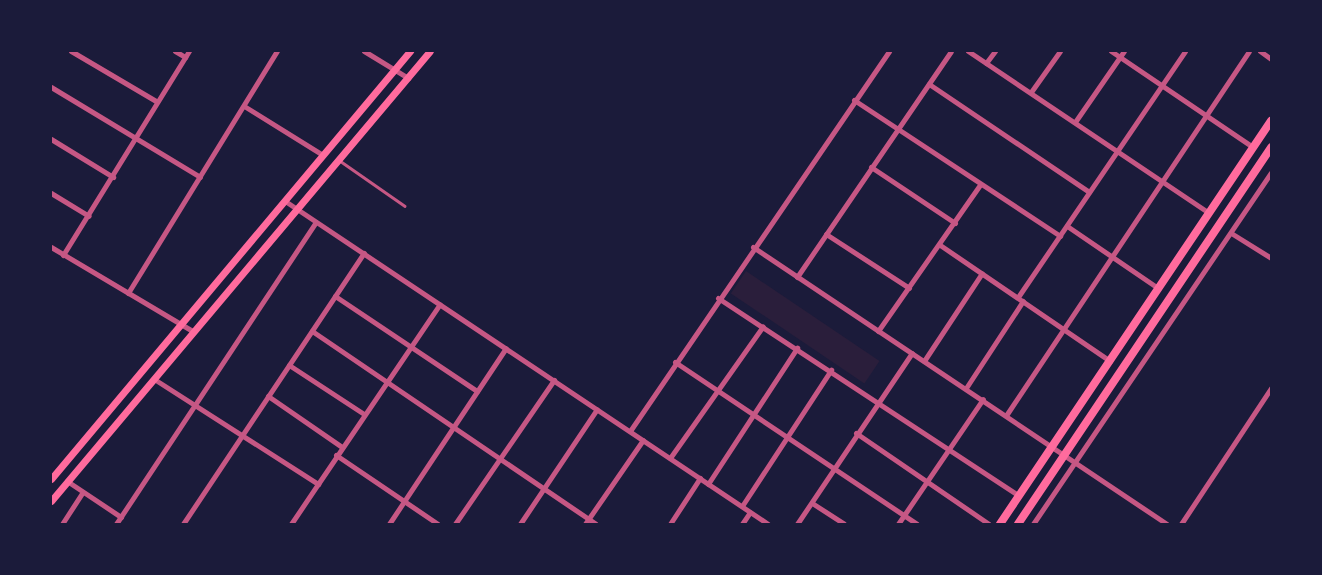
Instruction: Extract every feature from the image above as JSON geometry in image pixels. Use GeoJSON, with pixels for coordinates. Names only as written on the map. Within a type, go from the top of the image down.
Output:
{"type":"FeatureCollection","features":[{"type":"Feature","properties":{"kind":"main road"},"geometry":{"type":"LineString","coordinates":[[51,480],[410,51]]}},
{"type":"Feature","properties":{"kind":"main road"},"geometry":{"type":"LineString","coordinates":[[51,501],[430,51]]}},
{"type":"Feature","properties":{"kind":"main road"},"geometry":{"type":"LineString","coordinates":[[1000,524],[1271,120]]}},
{"type":"Feature","properties":{"kind":"main road"},"geometry":{"type":"LineString","coordinates":[[1018,524],[1271,147]]}},
{"type":"Feature","properties":{"kind":"street"},"geometry":{"type":"LineString","coordinates":[[71,51],[156,101]]}},
{"type":"Feature","properties":{"kind":"street"},"geometry":{"type":"LineString","coordinates":[[63,255],[187,54],[175,51]]}},
{"type":"Feature","properties":{"kind":"street"},"geometry":{"type":"LineString","coordinates":[[128,293],[277,51]]}},
{"type":"Feature","properties":{"kind":"street"},"geometry":{"type":"LineString","coordinates":[[364,51],[408,78]]}},
{"type":"Feature","properties":{"kind":"street"},"geometry":{"type":"LineString","coordinates":[[630,431],[718,298],[889,51]]}},
{"type":"Feature","properties":{"kind":"street"},"geometry":{"type":"LineString","coordinates":[[797,277],[951,51]]}},
{"type":"Feature","properties":{"kind":"street"},"geometry":{"type":"LineString","coordinates":[[968,51],[1209,213]]}},
{"type":"Feature","properties":{"kind":"street"},"geometry":{"type":"LineString","coordinates":[[986,63],[995,51]]}},
{"type":"Feature","properties":{"kind":"street"},"geometry":{"type":"LineString","coordinates":[[1031,92],[1060,51]]}},
{"type":"Feature","properties":{"kind":"street"},"geometry":{"type":"LineString","coordinates":[[1111,51],[1122,54],[1254,148]]}},
{"type":"Feature","properties":{"kind":"street"},"geometry":{"type":"LineString","coordinates":[[966,388],[1060,236],[1185,51]]}},
{"type":"Feature","properties":{"kind":"street"},"geometry":{"type":"LineString","coordinates":[[1007,414],[1205,111],[1248,51]]}},
{"type":"Feature","properties":{"kind":"street"},"geometry":{"type":"LineString","coordinates":[[1260,51],[1271,59]]}},
{"type":"Feature","properties":{"kind":"street"},"geometry":{"type":"LineString","coordinates":[[1075,122],[1122,54]]}},
{"type":"Feature","properties":{"kind":"street"},"geometry":{"type":"LineString","coordinates":[[929,84],[1089,192]]}},
{"type":"Feature","properties":{"kind":"street"},"geometry":{"type":"LineString","coordinates":[[51,87],[200,177]]}},
{"type":"Feature","properties":{"kind":"street"},"geometry":{"type":"LineString","coordinates":[[854,100],[1060,236]]}},
{"type":"Feature","properties":{"kind":"street"},"geometry":{"type":"LineString","coordinates":[[244,106],[323,155]]}},
{"type":"Feature","properties":{"kind":"street"},"geometry":{"type":"LineString","coordinates":[[51,139],[113,177]]}},
{"type":"Feature","properties":{"kind":"street"},"geometry":{"type":"LineString","coordinates":[[871,167],[955,223]]}},
{"type":"Feature","properties":{"kind":"street"},"geometry":{"type":"LineString","coordinates":[[1034,524],[1271,173]]}},
{"type":"Feature","properties":{"kind":"street"},"geometry":{"type":"LineString","coordinates":[[878,331],[980,185]]}},
{"type":"Feature","properties":{"kind":"street"},"geometry":{"type":"LineString","coordinates":[[51,192],[89,216]]}},
{"type":"Feature","properties":{"kind":"street"},"geometry":{"type":"LineString","coordinates":[[285,201],[768,524]]}},
{"type":"Feature","properties":{"kind":"street"},"geometry":{"type":"LineString","coordinates":[[116,524],[316,222]]}},
{"type":"Feature","properties":{"kind":"street"},"geometry":{"type":"LineString","coordinates":[[1067,226],[1158,288]]}},
{"type":"Feature","properties":{"kind":"street"},"geometry":{"type":"LineString","coordinates":[[1231,233],[1271,258]]}},
{"type":"Feature","properties":{"kind":"street"},"geometry":{"type":"LineString","coordinates":[[826,234],[909,288]]}},
{"type":"Feature","properties":{"kind":"street"},"geometry":{"type":"LineString","coordinates":[[940,245],[1110,361]]}},
{"type":"Feature","properties":{"kind":"street"},"geometry":{"type":"LineString","coordinates":[[51,247],[194,332]]}},
{"type":"Feature","properties":{"kind":"street"},"geometry":{"type":"LineString","coordinates":[[753,247],[1007,414],[1074,465],[1167,524]]}},
{"type":"Feature","properties":{"kind":"street"},"geometry":{"type":"LineString","coordinates":[[183,524],[364,253]]}},
{"type":"Feature","properties":{"kind":"street"},"geometry":{"type":"LineString","coordinates":[[924,361],[982,274]]}},
{"type":"Feature","properties":{"kind":"street"},"geometry":{"type":"LineString","coordinates":[[335,296],[477,391]]}},
{"type":"Feature","properties":{"kind":"street"},"geometry":{"type":"LineString","coordinates":[[718,298],[879,401],[1020,497]]}},
{"type":"Feature","properties":{"kind":"street"},"geometry":{"type":"LineString","coordinates":[[291,524],[440,304]]}},
{"type":"Feature","properties":{"kind":"street"},"geometry":{"type":"LineString","coordinates":[[670,458],[763,326]]}},
{"type":"Feature","properties":{"kind":"street"},"geometry":{"type":"LineString","coordinates":[[312,331],[587,522],[596,524]]}},
{"type":"Feature","properties":{"kind":"street"},"geometry":{"type":"LineString","coordinates":[[389,524],[506,348]]}},
{"type":"Feature","properties":{"kind":"street"},"geometry":{"type":"LineString","coordinates":[[708,484],[797,348]]}},
{"type":"Feature","properties":{"kind":"street"},"geometry":{"type":"LineString","coordinates":[[797,524],[912,353]]}},
{"type":"Feature","properties":{"kind":"street"},"geometry":{"type":"LineString","coordinates":[[675,362],[787,434],[833,470],[916,524]]}},
{"type":"Feature","properties":{"kind":"street"},"geometry":{"type":"LineString","coordinates":[[289,365],[364,414]]}},
{"type":"Feature","properties":{"kind":"street"},"geometry":{"type":"LineString","coordinates":[[742,506],[831,370]]}},
{"type":"Feature","properties":{"kind":"street"},"geometry":{"type":"LineString","coordinates":[[154,379],[318,484]]}},
{"type":"Feature","properties":{"kind":"street"},"geometry":{"type":"LineString","coordinates":[[455,524],[554,380]]}},
{"type":"Feature","properties":{"kind":"street"},"geometry":{"type":"LineString","coordinates":[[1181,524],[1271,388]]}},
{"type":"Feature","properties":{"kind":"street"},"geometry":{"type":"LineString","coordinates":[[268,396],[342,447]]}},
{"type":"Feature","properties":{"kind":"street"},"geometry":{"type":"LineString","coordinates":[[898,524],[983,399]]}},
{"type":"Feature","properties":{"kind":"street"},"geometry":{"type":"LineString","coordinates":[[520,524],[597,409]]}},
{"type":"Feature","properties":{"kind":"street"},"geometry":{"type":"LineString","coordinates":[[856,433],[989,524]]}},
{"type":"Feature","properties":{"kind":"street"},"geometry":{"type":"LineString","coordinates":[[587,522],[643,440]]}},
{"type":"Feature","properties":{"kind":"street"},"geometry":{"type":"LineString","coordinates":[[336,456],[438,524]]}},
{"type":"Feature","properties":{"kind":"street"},"geometry":{"type":"LineString","coordinates":[[670,524],[700,478]]}},
{"type":"Feature","properties":{"kind":"street"},"geometry":{"type":"LineString","coordinates":[[67,481],[121,517]]}},
{"type":"Feature","properties":{"kind":"street"},"geometry":{"type":"LineString","coordinates":[[62,524],[83,492]]}},
{"type":"Feature","properties":{"kind":"street"},"geometry":{"type":"LineString","coordinates":[[812,503],[844,524]]}},
{"type":"Feature","properties":{"kind":"street"},"geometry":{"type":"LineString","coordinates":[[742,524],[750,512]]}},
{"type":"Feature","properties":{"kind":"lane"},"geometry":{"type":"LineString","coordinates":[[339,160],[405,206]]}},
{"type":"Feature","properties":{"kind":"shaded area"},"geometry":{"type":"Polygon","coordinates":[[[746,271],[879,361],[864,383],[731,293],[746,271]]]}}]}
